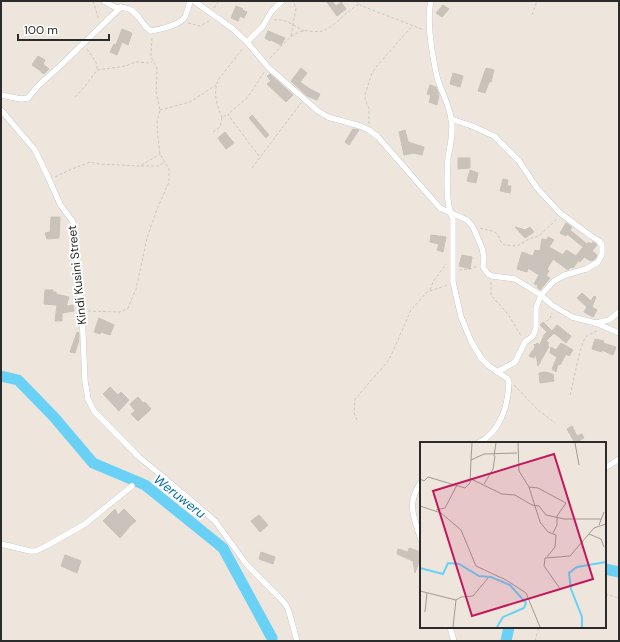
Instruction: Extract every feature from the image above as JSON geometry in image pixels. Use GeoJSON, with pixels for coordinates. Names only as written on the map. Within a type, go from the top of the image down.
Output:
{"type":"FeatureCollection","features":[{"type":"Feature","properties":{"kind":"street"},"geometry":{"type":"LineString","coordinates":[[104,1],[115,7],[132,10],[151,31],[173,25],[181,21],[184,18],[190,1]]}},
{"type":"Feature","properties":{"kind":"street"},"geometry":{"type":"LineString","coordinates":[[194,1],[233,29],[248,42],[266,65],[318,112],[328,117],[350,122],[369,130],[378,137],[440,208],[467,220],[473,227],[482,248],[484,261],[483,267],[492,276],[512,278],[541,295],[552,305],[572,317],[596,323],[619,333]]}},
{"type":"Feature","properties":{"kind":"street"},"geometry":{"type":"LineString","coordinates":[[248,42],[263,26],[271,12],[282,1]]}},
{"type":"Feature","properties":{"kind":"street"},"geometry":{"type":"LineString","coordinates":[[431,1],[430,32],[438,77],[452,119],[448,160],[449,212],[453,219],[453,282],[461,317],[471,341],[484,362],[508,379],[509,383],[502,416],[489,436],[480,442]]}},
{"type":"Feature","properties":{"kind":"street"},"geometry":{"type":"LineString","coordinates":[[1,96],[21,99],[28,98],[38,86],[121,7]]}},
{"type":"Feature","properties":{"kind":"street","name":"Kindi Kusini Street"},"geometry":{"type":"LineString","coordinates":[[1,110],[35,150],[60,204],[74,225],[82,311],[85,381],[88,399],[94,411],[139,458],[186,495],[214,521],[247,565],[286,605],[297,641]]}},
{"type":"Feature","properties":{"kind":"street"},"geometry":{"type":"LineString","coordinates":[[452,119],[494,136],[519,161],[537,188],[562,214],[599,241],[603,250],[598,262],[586,269],[560,277],[554,281],[541,295],[535,312],[536,328],[533,336],[525,342],[516,360],[497,372]]}},
{"type":"Feature","properties":{"kind":"street"},"geometry":{"type":"LineString","coordinates":[[596,323],[609,320],[619,312]]}},
{"type":"Feature","properties":{"kind":"street"},"geometry":{"type":"LineString","coordinates":[[606,467],[619,459]]}},
{"type":"Feature","properties":{"kind":"street"},"geometry":{"type":"LineString","coordinates":[[420,484],[412,499],[412,512],[420,537]]}},
{"type":"Feature","properties":{"kind":"street"},"geometry":{"type":"LineString","coordinates":[[1,544],[30,551],[36,551],[48,546],[85,524],[132,486]]}},
{"type":"Feature","properties":{"kind":"street"},"geometry":{"type":"LineString","coordinates":[[450,628],[454,641]]}},
{"type":"Feature","properties":{"kind":"path"},"geometry":{"type":"LineString","coordinates":[[93,1],[101,26]]}},
{"type":"Feature","properties":{"kind":"path"},"geometry":{"type":"LineString","coordinates":[[211,13],[218,1]]}},
{"type":"Feature","properties":{"kind":"path"},"geometry":{"type":"LineString","coordinates":[[291,37],[294,25],[293,18],[296,8],[294,1]]}},
{"type":"Feature","properties":{"kind":"path"},"geometry":{"type":"LineString","coordinates":[[355,1],[412,26],[430,32]]}},
{"type":"Feature","properties":{"kind":"path"},"geometry":{"type":"LineString","coordinates":[[532,15],[537,1]]}},
{"type":"Feature","properties":{"kind":"path"},"geometry":{"type":"LineString","coordinates":[[263,26],[271,21],[279,19],[304,31],[314,32],[327,30],[359,4]]}},
{"type":"Feature","properties":{"kind":"path"},"geometry":{"type":"LineString","coordinates":[[181,21],[200,26],[213,20],[221,20]]}},
{"type":"Feature","properties":{"kind":"path"},"geometry":{"type":"LineString","coordinates":[[369,130],[369,108],[365,95],[372,73],[381,59],[412,26]]}},
{"type":"Feature","properties":{"kind":"path"},"geometry":{"type":"LineString","coordinates":[[82,311],[101,310],[120,312],[128,308],[136,289],[147,238],[169,182],[169,169],[160,154],[157,122],[160,110],[156,92],[157,68],[151,57],[152,39],[156,30]]}},
{"type":"Feature","properties":{"kind":"path"},"geometry":{"type":"LineString","coordinates":[[222,118],[247,98],[266,65],[291,37],[304,31]]}},
{"type":"Feature","properties":{"kind":"path"},"geometry":{"type":"LineString","coordinates":[[213,132],[220,127],[222,118],[216,100],[217,85],[225,71],[248,42]]}},
{"type":"Feature","properties":{"kind":"path"},"geometry":{"type":"LineString","coordinates":[[76,96],[97,70],[96,62],[83,43]]}},
{"type":"Feature","properties":{"kind":"path"},"geometry":{"type":"LineString","coordinates":[[97,70],[126,66],[136,62],[153,62]]}},
{"type":"Feature","properties":{"kind":"path"},"geometry":{"type":"LineString","coordinates":[[160,110],[190,102],[217,85]]}},
{"type":"Feature","properties":{"kind":"path"},"geometry":{"type":"LineString","coordinates":[[252,168],[259,156],[303,99]]}},
{"type":"Feature","properties":{"kind":"path"},"geometry":{"type":"LineString","coordinates":[[228,114],[232,122],[259,156]]}},
{"type":"Feature","properties":{"kind":"path"},"geometry":{"type":"LineString","coordinates":[[140,166],[160,154]]}},
{"type":"Feature","properties":{"kind":"path"},"geometry":{"type":"LineString","coordinates":[[48,177],[57,178],[72,169],[90,162],[99,164],[140,166],[159,166],[164,162]]}},
{"type":"Feature","properties":{"kind":"path"},"geometry":{"type":"LineString","coordinates":[[473,227],[492,231],[498,235],[504,245],[517,246],[529,239],[539,236],[562,214]]}},
{"type":"Feature","properties":{"kind":"path"},"geometry":{"type":"LineString","coordinates":[[357,420],[354,412],[355,399],[389,360],[411,310],[430,290],[445,265],[453,258]]}},
{"type":"Feature","properties":{"kind":"path"},"geometry":{"type":"LineString","coordinates":[[453,270],[471,269],[480,265],[484,261]]}},
{"type":"Feature","properties":{"kind":"path"},"geometry":{"type":"LineString","coordinates":[[492,276],[490,290],[491,295],[508,314],[525,342]]}},
{"type":"Feature","properties":{"kind":"path"},"geometry":{"type":"LineString","coordinates":[[430,290],[453,282]]}},
{"type":"Feature","properties":{"kind":"path"},"geometry":{"type":"LineString","coordinates":[[536,328],[550,319],[552,314],[552,305]]}},
{"type":"Feature","properties":{"kind":"path"},"geometry":{"type":"LineString","coordinates":[[570,395],[584,340],[587,336],[593,334],[603,326]]}},
{"type":"Feature","properties":{"kind":"path"},"geometry":{"type":"LineString","coordinates":[[508,379],[520,389],[538,410],[555,423]]}},
{"type":"Feature","properties":{"kind":"path"},"geometry":{"type":"LineString","coordinates":[[606,594],[619,598]]}},
{"type":"Feature","properties":{"kind":"path"},"geometry":{"type":"LineString","coordinates":[[535,641],[539,628]]}},
{"type":"Feature","properties":{"kind":"building"},"geometry":{"type":"Polygon","coordinates":[[[326,1],[332,1],[336,6],[341,2],[346,9],[337,16],[326,1]]]}},
{"type":"Feature","properties":{"kind":"building"},"geometry":{"type":"Polygon","coordinates":[[[443,5],[449,9],[442,17],[436,13],[443,5]]]}},
{"type":"Feature","properties":{"kind":"building"},"geometry":{"type":"Polygon","coordinates":[[[236,6],[247,12],[244,18],[240,16],[238,21],[231,18],[236,6]]]}},
{"type":"Feature","properties":{"kind":"building"},"geometry":{"type":"Polygon","coordinates":[[[122,29],[132,33],[128,45],[122,42],[117,55],[110,52],[114,44],[116,45],[122,29]]]}},
{"type":"Feature","properties":{"kind":"building"},"geometry":{"type":"Polygon","coordinates":[[[268,31],[285,38],[281,45],[265,38],[268,31]]]}},
{"type":"Feature","properties":{"kind":"building"},"geometry":{"type":"Polygon","coordinates":[[[38,56],[45,60],[43,64],[49,69],[44,74],[32,65],[38,56]]]}},
{"type":"Feature","properties":{"kind":"building"},"geometry":{"type":"Polygon","coordinates":[[[301,68],[307,73],[300,82],[320,94],[317,100],[307,96],[291,81],[301,68]]]}},
{"type":"Feature","properties":{"kind":"building"},"geometry":{"type":"Polygon","coordinates":[[[486,68],[494,70],[491,82],[489,82],[485,93],[478,91],[486,68]]]}},
{"type":"Feature","properties":{"kind":"building"},"geometry":{"type":"Polygon","coordinates":[[[453,73],[463,76],[460,87],[450,84],[453,73]]]}},
{"type":"Feature","properties":{"kind":"building"},"geometry":{"type":"Polygon","coordinates":[[[270,74],[293,95],[286,102],[267,84],[271,81],[267,76],[270,74]]]}},
{"type":"Feature","properties":{"kind":"building"},"geometry":{"type":"Polygon","coordinates":[[[430,85],[436,87],[439,95],[437,105],[429,102],[431,95],[427,94],[430,85]]]}},
{"type":"Feature","properties":{"kind":"building"},"geometry":{"type":"Polygon","coordinates":[[[252,115],[269,135],[266,138],[249,118],[252,115]]]}},
{"type":"Feature","properties":{"kind":"building"},"geometry":{"type":"Polygon","coordinates":[[[353,129],[359,130],[349,145],[345,142],[353,129]]]}},
{"type":"Feature","properties":{"kind":"building"},"geometry":{"type":"Polygon","coordinates":[[[405,130],[408,142],[424,147],[422,155],[414,153],[404,155],[399,132],[405,130]]]}},
{"type":"Feature","properties":{"kind":"building"},"geometry":{"type":"Polygon","coordinates":[[[225,132],[234,143],[226,149],[218,138],[225,132]]]}},
{"type":"Feature","properties":{"kind":"building"},"geometry":{"type":"Polygon","coordinates":[[[458,158],[470,158],[470,168],[458,169],[458,158]]]}},
{"type":"Feature","properties":{"kind":"building"},"geometry":{"type":"Polygon","coordinates":[[[470,170],[478,173],[476,183],[467,181],[470,170]]]}},
{"type":"Feature","properties":{"kind":"building"},"geometry":{"type":"Polygon","coordinates":[[[503,179],[508,180],[507,186],[511,186],[510,193],[500,191],[503,179]]]}},
{"type":"Feature","properties":{"kind":"building"},"geometry":{"type":"Polygon","coordinates":[[[51,217],[60,217],[59,238],[47,239],[45,233],[50,232],[51,217]]]}},
{"type":"Feature","properties":{"kind":"building"},"geometry":{"type":"Polygon","coordinates":[[[566,223],[572,227],[570,230],[587,244],[589,242],[591,244],[593,242],[597,245],[592,251],[597,255],[595,259],[591,261],[584,257],[580,262],[579,260],[573,268],[571,267],[568,270],[553,259],[547,269],[549,271],[546,276],[550,278],[540,290],[537,287],[538,285],[534,284],[539,275],[528,268],[527,272],[517,269],[522,252],[533,256],[535,250],[540,251],[542,239],[547,240],[548,237],[554,240],[549,247],[563,255],[566,250],[576,256],[583,247],[567,234],[566,236],[560,233],[566,223]]]}},
{"type":"Feature","properties":{"kind":"building"},"geometry":{"type":"Polygon","coordinates":[[[515,227],[525,230],[530,227],[534,232],[525,238],[515,227]]]}},
{"type":"Feature","properties":{"kind":"building"},"geometry":{"type":"Polygon","coordinates":[[[431,235],[446,237],[443,252],[437,250],[439,244],[430,242],[431,235]]]}},
{"type":"Feature","properties":{"kind":"building"},"geometry":{"type":"Polygon","coordinates":[[[462,255],[472,257],[470,269],[459,266],[462,255]]]}},
{"type":"Feature","properties":{"kind":"building"},"geometry":{"type":"Polygon","coordinates":[[[45,290],[53,290],[56,294],[69,297],[66,306],[73,305],[74,311],[62,313],[62,321],[55,321],[57,305],[44,304],[45,290]]]}},
{"type":"Feature","properties":{"kind":"building"},"geometry":{"type":"Polygon","coordinates":[[[582,293],[591,301],[594,296],[596,297],[592,307],[597,310],[593,317],[584,312],[587,307],[577,298],[582,293]]]}},
{"type":"Feature","properties":{"kind":"building"},"geometry":{"type":"Polygon","coordinates":[[[99,318],[114,325],[110,335],[101,332],[100,334],[94,332],[99,318]]]}},
{"type":"Feature","properties":{"kind":"building"},"geometry":{"type":"Polygon","coordinates":[[[543,322],[552,331],[557,325],[571,336],[566,343],[554,333],[546,341],[549,343],[547,346],[549,346],[538,366],[536,354],[534,358],[529,356],[535,347],[534,344],[539,344],[539,347],[544,335],[547,332],[540,325],[543,322]]]}},
{"type":"Feature","properties":{"kind":"building"},"geometry":{"type":"Polygon","coordinates":[[[77,332],[79,333],[79,340],[75,353],[70,352],[77,332]]]}},
{"type":"Feature","properties":{"kind":"building"},"geometry":{"type":"Polygon","coordinates":[[[595,339],[604,341],[603,343],[616,347],[613,355],[602,350],[602,352],[592,349],[595,339]]]}},
{"type":"Feature","properties":{"kind":"building"},"geometry":{"type":"Polygon","coordinates":[[[561,343],[573,350],[569,356],[566,354],[560,365],[558,364],[556,372],[552,369],[557,357],[550,353],[551,347],[556,350],[561,343]]]}},
{"type":"Feature","properties":{"kind":"building"},"geometry":{"type":"Polygon","coordinates":[[[545,372],[553,374],[554,381],[540,383],[539,373],[545,372]]]}},
{"type":"Feature","properties":{"kind":"building"},"geometry":{"type":"Polygon","coordinates":[[[110,387],[118,395],[121,392],[129,400],[119,411],[103,394],[110,387]]]}},
{"type":"Feature","properties":{"kind":"building"},"geometry":{"type":"Polygon","coordinates":[[[138,397],[151,409],[138,421],[131,414],[135,411],[130,404],[138,397]]]}},
{"type":"Feature","properties":{"kind":"building"},"geometry":{"type":"Polygon","coordinates":[[[572,426],[577,436],[582,434],[584,438],[574,442],[567,429],[572,426]]]}},
{"type":"Feature","properties":{"kind":"building"},"geometry":{"type":"Polygon","coordinates":[[[115,509],[118,515],[124,509],[136,521],[120,538],[103,521],[115,509]]]}},
{"type":"Feature","properties":{"kind":"building"},"geometry":{"type":"Polygon","coordinates":[[[259,515],[268,525],[260,532],[251,521],[259,515]]]}},
{"type":"Feature","properties":{"kind":"building"},"geometry":{"type":"Polygon","coordinates":[[[409,548],[420,552],[420,559],[415,573],[413,561],[397,554],[398,549],[408,552],[409,548]]]}},
{"type":"Feature","properties":{"kind":"building"},"geometry":{"type":"Polygon","coordinates":[[[261,552],[275,557],[273,564],[259,559],[261,552]]]}},
{"type":"Feature","properties":{"kind":"building"},"geometry":{"type":"Polygon","coordinates":[[[65,555],[81,561],[77,573],[61,566],[65,555]]]}},
{"type":"Feature","properties":{"kind":"waterway","name":"Weruweru"},"geometry":{"type":"LineString","coordinates":[[1,376],[18,380],[54,417],[93,463],[145,485],[223,548],[272,638],[272,641]]}},
{"type":"Feature","properties":{"kind":"waterway"},"geometry":{"type":"LineString","coordinates":[[606,569],[619,572]]}},
{"type":"Feature","properties":{"kind":"waterway"},"geometry":{"type":"LineString","coordinates":[[506,641],[509,628]]}}]}
